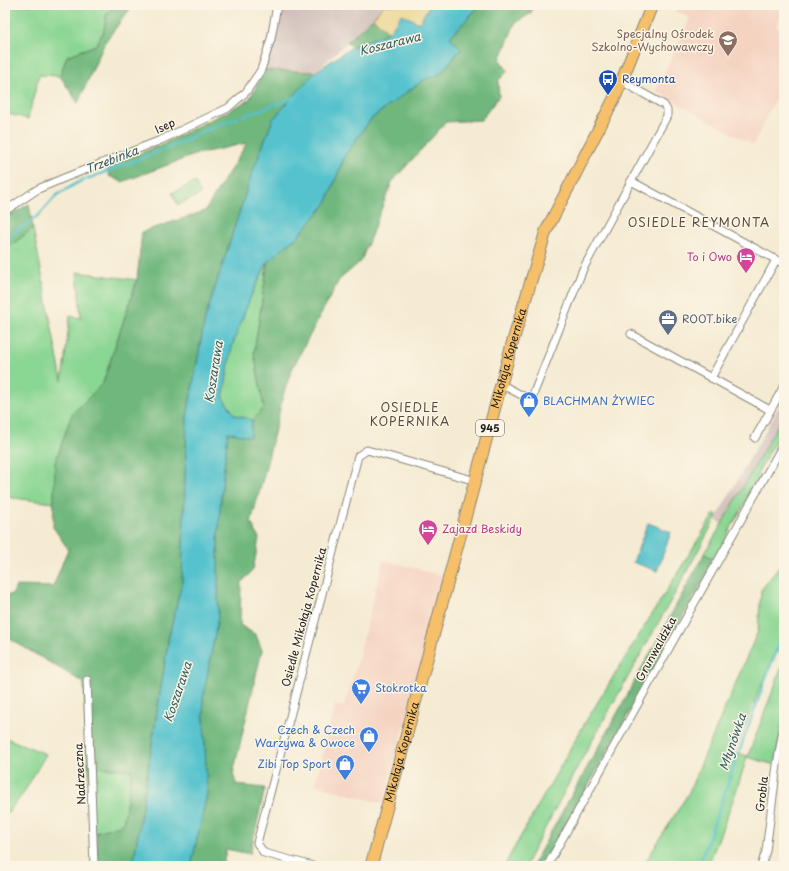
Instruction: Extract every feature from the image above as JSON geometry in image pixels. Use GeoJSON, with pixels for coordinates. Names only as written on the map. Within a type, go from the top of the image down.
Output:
{"type":"FeatureCollection","features":[{"type":"Feature","properties":{"kind":"main road","name":"Mikołaja Kopernika"},"geometry":{"type":"LineString","coordinates":[[371,866],[520,316],[546,231],[616,95],[652,5]]}},
{"type":"Feature","properties":{"kind":"street","name":"Isep"},"geometry":{"type":"LineString","coordinates":[[5,211],[38,189],[161,140],[228,108],[246,92],[261,70],[271,39],[277,5]]}},
{"type":"Feature","properties":{"kind":"street"},"geometry":{"type":"LineString","coordinates":[[501,385],[531,400],[583,269],[667,116],[667,110],[664,105],[621,81]]}},
{"type":"Feature","properties":{"kind":"street"},"geometry":{"type":"LineString","coordinates":[[631,182],[784,264]]}},
{"type":"Feature","properties":{"kind":"street"},"geometry":{"type":"LineString","coordinates":[[711,378],[776,260]]}},
{"type":"Feature","properties":{"kind":"street"},"geometry":{"type":"LineString","coordinates":[[631,334],[770,410]]}},
{"type":"Feature","properties":{"kind":"street"},"geometry":{"type":"LineString","coordinates":[[755,438],[784,386]]}},
{"type":"Feature","properties":{"kind":"street","name":"Grunwaldzka"},"geometry":{"type":"LineString","coordinates":[[547,866],[784,444]]}},
{"type":"Feature","properties":{"kind":"street","name":"Osiedle Mikołaja Kopernika"},"geometry":{"type":"LineString","coordinates":[[313,866],[264,853],[257,843],[358,456],[367,450],[476,481]]}},
{"type":"Feature","properties":{"kind":"street","name":"Nadrzeczna"},"geometry":{"type":"LineString","coordinates":[[87,680],[94,866]]}},
{"type":"Feature","properties":{"kind":"street","name":"Grobla"},"geometry":{"type":"LineString","coordinates":[[761,866],[766,851],[776,765],[784,724]]}},
{"type":"Feature","properties":{"kind":"shaded area"},"geometry":{"type":"Polygon","coordinates":[[[282,5],[384,5],[373,18],[315,72],[265,70],[275,40],[282,5]]]}},
{"type":"Feature","properties":{"kind":"shaded area","name":"Specjalny Ośrodek Szkolno-Wychowawczy"},"geometry":{"type":"Polygon","coordinates":[[[664,5],[784,5],[784,12],[776,27],[784,32],[784,82],[753,145],[656,91],[690,18],[664,5]]]}},
{"type":"Feature","properties":{"kind":"shaded area"},"geometry":{"type":"Polygon","coordinates":[[[784,398],[784,414],[722,524],[715,520],[784,398]]]}},
{"type":"Feature","properties":{"kind":"shaded area"},"geometry":{"type":"Polygon","coordinates":[[[383,560],[444,576],[384,804],[315,785],[335,705],[344,707],[357,663],[383,560]]]}},
{"type":"Feature","properties":{"kind":"green space"},"geometry":{"type":"Polygon","coordinates":[[[5,5],[114,5],[106,16],[104,31],[96,45],[67,56],[60,76],[39,75],[28,119],[5,113],[5,5]]]}},
{"type":"Feature","properties":{"kind":"green space"},"geometry":{"type":"Polygon","coordinates":[[[114,5],[133,5],[105,42],[78,103],[60,76],[67,56],[96,45],[104,31],[106,16],[114,5]]]}},
{"type":"Feature","properties":{"kind":"green space"},"geometry":{"type":"Polygon","coordinates":[[[480,5],[535,5],[530,14],[515,23],[500,60],[508,71],[498,81],[499,96],[481,120],[446,122],[392,182],[361,261],[339,280],[293,367],[284,392],[251,522],[259,538],[253,570],[241,583],[240,625],[256,635],[262,650],[233,774],[237,785],[265,788],[250,854],[226,849],[223,866],[191,866],[207,794],[203,698],[218,617],[218,537],[228,432],[249,436],[252,420],[264,408],[254,353],[268,261],[298,236],[326,204],[345,155],[371,119],[423,80],[440,74],[461,50],[450,37],[480,5]]]}},
{"type":"Feature","properties":{"kind":"green space"},"geometry":{"type":"Polygon","coordinates":[[[373,18],[389,32],[352,47],[347,42],[373,18]]]}},
{"type":"Feature","properties":{"kind":"green space"},"geometry":{"type":"Polygon","coordinates":[[[265,70],[315,72],[273,119],[251,176],[205,319],[187,417],[182,582],[169,636],[133,866],[97,866],[96,832],[123,824],[132,770],[88,766],[84,683],[5,636],[5,596],[13,594],[16,586],[53,587],[68,549],[53,527],[55,463],[72,414],[103,383],[137,280],[142,232],[205,211],[247,143],[197,154],[122,182],[109,176],[107,166],[161,145],[249,100],[265,70]]]}},
{"type":"Feature","properties":{"kind":"green space"},"geometry":{"type":"Polygon","coordinates":[[[195,182],[201,194],[178,205],[172,193],[195,182]]]}},
{"type":"Feature","properties":{"kind":"green space"},"geometry":{"type":"Polygon","coordinates":[[[29,204],[33,228],[8,248],[5,248],[5,218],[29,204]]]}},
{"type":"Feature","properties":{"kind":"green space"},"geometry":{"type":"Polygon","coordinates":[[[33,228],[62,381],[70,316],[81,318],[77,272],[137,280],[103,383],[72,414],[55,463],[54,503],[5,497],[5,248],[8,248],[33,228]]]}},
{"type":"Feature","properties":{"kind":"green space"},"geometry":{"type":"Polygon","coordinates":[[[268,261],[254,353],[264,408],[252,420],[235,415],[223,398],[232,346],[250,298],[268,261]]]}},
{"type":"Feature","properties":{"kind":"green space"},"geometry":{"type":"Polygon","coordinates":[[[784,414],[784,426],[757,474],[760,477],[715,559],[704,554],[722,524],[784,414]]]}},
{"type":"Feature","properties":{"kind":"green space"},"geometry":{"type":"Polygon","coordinates":[[[714,514],[717,516],[579,764],[525,866],[504,866],[586,721],[714,514]]]}},
{"type":"Feature","properties":{"kind":"green space"},"geometry":{"type":"Polygon","coordinates":[[[704,554],[715,559],[552,851],[549,850],[544,860],[537,866],[532,866],[623,703],[704,554]]]}},
{"type":"Feature","properties":{"kind":"green space"},"geometry":{"type":"Polygon","coordinates":[[[784,561],[784,652],[778,651],[759,690],[734,752],[748,756],[784,661],[784,709],[775,765],[747,757],[737,789],[707,866],[643,866],[688,794],[758,631],[761,590],[784,561]]]}},
{"type":"Feature","properties":{"kind":"green space"},"geometry":{"type":"Polygon","coordinates":[[[5,737],[46,754],[23,794],[5,816],[5,737]]]}},
{"type":"Feature","properties":{"kind":"green space"},"geometry":{"type":"Polygon","coordinates":[[[88,766],[132,770],[123,824],[93,833],[88,766]]]}},
{"type":"Feature","properties":{"kind":"sand"},"geometry":{"type":"Polygon","coordinates":[[[384,5],[430,5],[419,24],[389,32],[373,18],[384,5]]]}},
{"type":"Feature","properties":{"kind":"water","name":"Koszarawa"},"geometry":{"type":"Polygon","coordinates":[[[430,5],[480,5],[450,37],[461,49],[440,74],[423,80],[371,119],[345,155],[326,204],[298,236],[268,261],[250,298],[232,346],[223,398],[235,415],[252,420],[250,437],[228,432],[218,537],[218,617],[203,698],[207,794],[191,866],[133,866],[169,636],[182,582],[187,417],[205,319],[251,176],[273,119],[315,72],[352,47],[389,32],[402,14],[419,23],[430,5]]]}},
{"type":"Feature","properties":{"kind":"water"},"geometry":{"type":"Polygon","coordinates":[[[648,523],[671,532],[657,571],[633,562],[648,523]]]}},
{"type":"Feature","properties":{"kind":"waterway","name":"Trzebinka"},"geometry":{"type":"LineString","coordinates":[[243,116],[295,97]]}},
{"type":"Feature","properties":{"kind":"waterway","name":"Trzebinka"},"geometry":{"type":"LineString","coordinates":[[5,237],[10,236],[39,215],[58,194],[81,181],[166,149],[209,129],[238,118]]}},
{"type":"Feature","properties":{"kind":"waterway","name":"Młynówka"},"geometry":{"type":"LineString","coordinates":[[699,866],[781,637],[784,624]]}},
{"type":"Feature","properties":{"kind":"place","name":"Specjalny Ośrodek Szkolno-Wychowawczy"},"geometry":{"type":"Point","coordinates":[728,57]}},
{"type":"Feature","properties":{"kind":"place","name":"Reymonta"},"geometry":{"type":"Point","coordinates":[608,96]}},
{"type":"Feature","properties":{"kind":"place","name":"To i Owo"},"geometry":{"type":"Point","coordinates":[746,274]}},
{"type":"Feature","properties":{"kind":"place","name":"ROOT.bike"},"geometry":{"type":"Point","coordinates":[668,336]}},
{"type":"Feature","properties":{"kind":"place","name":"BLACHMAN ŻYWIEC"},"geometry":{"type":"Point","coordinates":[529,418]}},
{"type":"Feature","properties":{"kind":"place","name":"Zajazd Beskidy"},"geometry":{"type":"Point","coordinates":[428,546]}},
{"type":"Feature","properties":{"kind":"place","name":"Stokrotka"},"geometry":{"type":"Point","coordinates":[361,705]}},
{"type":"Feature","properties":{"kind":"place","name":"Czech & Czech Warzywa & Owoce"},"geometry":{"type":"Point","coordinates":[369,753]}},
{"type":"Feature","properties":{"kind":"place","name":"Zibi Top Sport"},"geometry":{"type":"Point","coordinates":[345,781]}},
{"type":"Feature","properties":{"kind":"district","name":"OSIEDLE REYMONTA"},"geometry":{"type":"Point","coordinates":[699,223]}},
{"type":"Feature","properties":{"kind":"district","name":"OSIEDLE KOPERNIKA"},"geometry":{"type":"Point","coordinates":[410,415]}}]}
